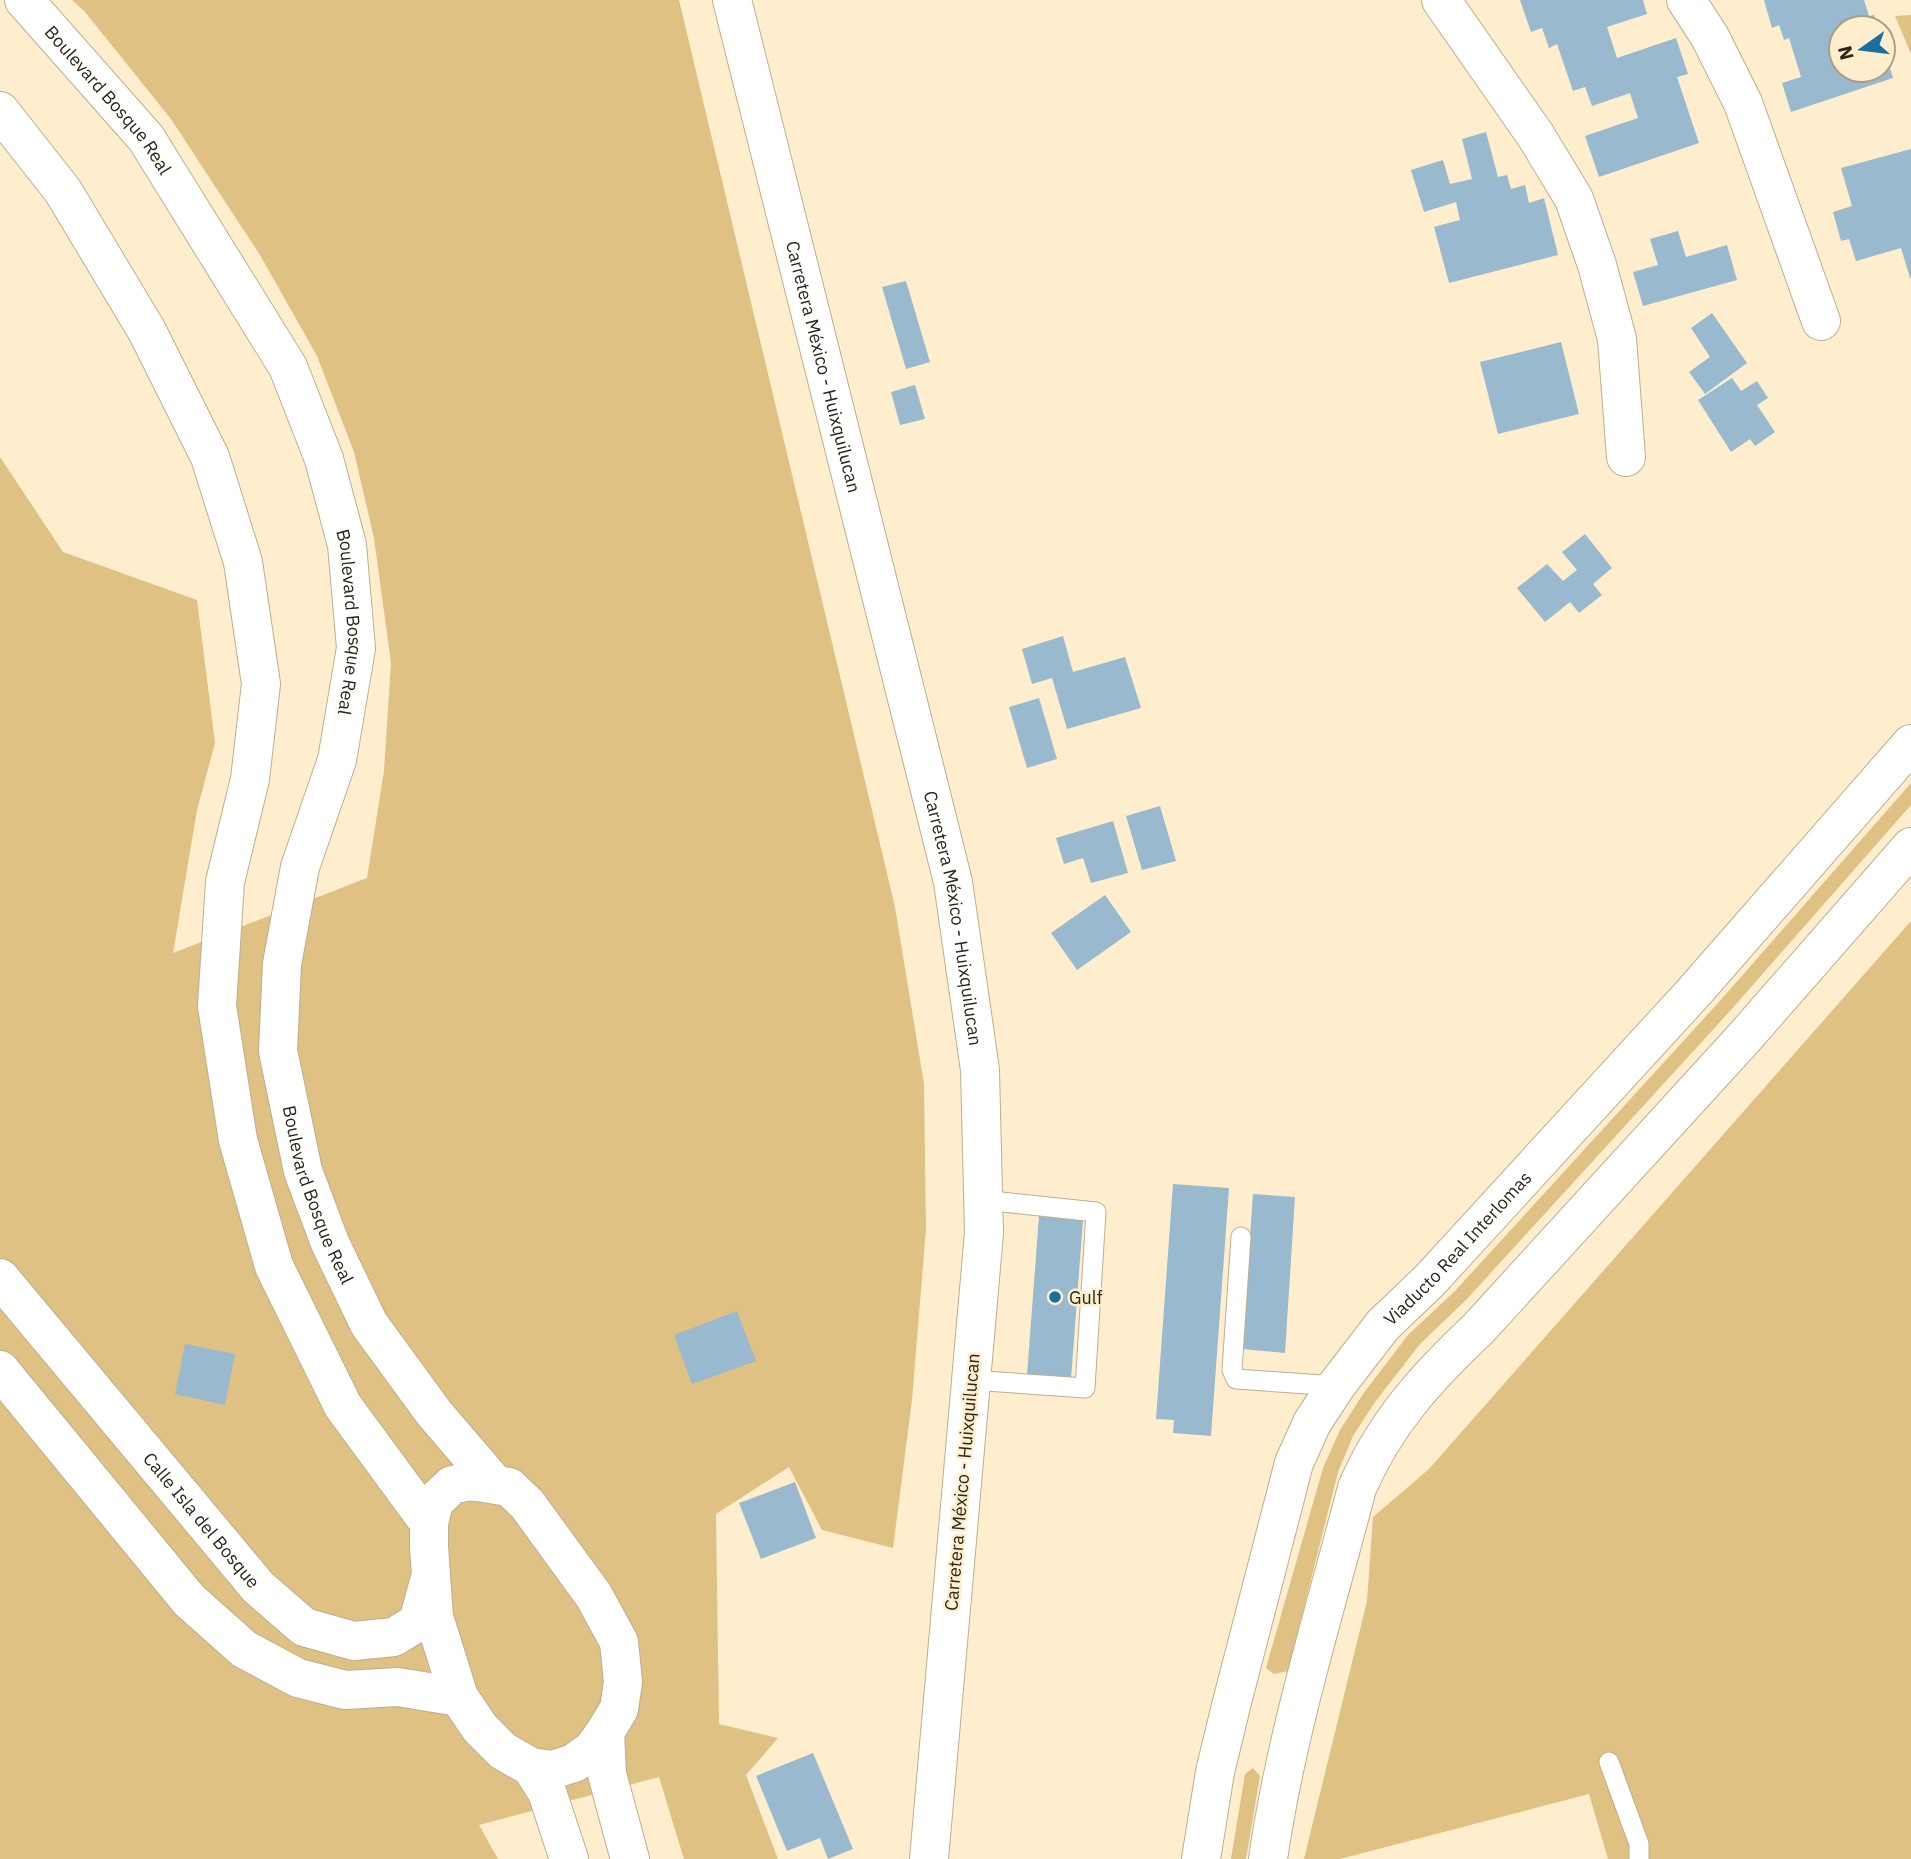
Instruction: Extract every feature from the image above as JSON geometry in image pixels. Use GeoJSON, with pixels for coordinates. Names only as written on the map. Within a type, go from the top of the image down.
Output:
{"type":"FeatureCollection","features":[{"type":"Feature","properties":{"kind":"street","name":"Boulevard Bosque Real"},"geometry":{"type":"LineString","coordinates":[[24,0],[146,138],[288,367],[324,458],[347,545],[356,648],[337,760],[300,867],[282,964],[278,1051],[303,1171],[330,1243],[369,1324],[434,1413],[494,1483]]}},
{"type":"Feature","properties":{"kind":"street","name":"Carretera México - Huixquilucan"},"geometry":{"type":"LineString","coordinates":[[732,0],[953,882],[979,1070],[984,1233],[929,1859]]}},
{"type":"Feature","properties":{"kind":"street"},"geometry":{"type":"LineString","coordinates":[[1441,0],[1536,136],[1574,199],[1597,265],[1617,339],[1626,457]]}},
{"type":"Feature","properties":{"kind":"street"},"geometry":{"type":"LineString","coordinates":[[1686,0],[1710,37],[1743,103],[1821,321]]}},
{"type":"Feature","properties":{"kind":"street"},"geometry":{"type":"LineString","coordinates":[[0,111],[63,191],[147,331],[210,457],[243,562],[261,684],[250,779],[225,882],[217,1006],[238,1140],[274,1266],[342,1406],[429,1523]]}},
{"type":"Feature","properties":{"kind":"street","name":"Viaducto Real Interlomas"},"geometry":{"type":"LineString","coordinates":[[1200,1859],[1215,1772],[1294,1463],[1311,1423],[1382,1325],[1430,1280],[1694,992],[1911,744]]}},
{"type":"Feature","properties":{"kind":"street"},"geometry":{"type":"LineString","coordinates":[[1268,1859],[1295,1726],[1357,1488],[1370,1457],[1390,1426],[1432,1372],[1478,1329],[1743,1039],[1911,847]]}},
{"type":"Feature","properties":{"kind":"street","name":"Calle Isla del Bosque"},"geometry":{"type":"LineString","coordinates":[[0,1278],[258,1587],[304,1627],[354,1641],[394,1637],[418,1622],[430,1578]]}},
{"type":"Feature","properties":{"kind":"street"},"geometry":{"type":"LineString","coordinates":[[0,1370],[189,1600],[244,1649],[298,1678],[345,1690],[398,1687],[459,1697]]}},
{"type":"Feature","properties":{"kind":"street"},"geometry":{"type":"LineString","coordinates":[[471,1481],[494,1483],[509,1487],[527,1504],[594,1596],[619,1642],[623,1682],[619,1709],[592,1750],[574,1763],[552,1770],[531,1767],[503,1751],[480,1728],[459,1697],[434,1617],[429,1523],[434,1502],[452,1485],[471,1481]]}},
{"type":"Feature","properties":{"kind":"street"},"geometry":{"type":"LineString","coordinates":[[605,1732],[607,1774],[629,1859]]}},
{"type":"Feature","properties":{"kind":"street"},"geometry":{"type":"LineString","coordinates":[[531,1767],[547,1792],[569,1859]]}},
{"type":"Feature","properties":{"kind":"lane"},"geometry":{"type":"LineString","coordinates":[[971,1380],[1085,1388],[1096,1212],[983,1200]]}},
{"type":"Feature","properties":{"kind":"lane"},"geometry":{"type":"LineString","coordinates":[[1241,1237],[1232,1370],[1236,1379],[1336,1386]]}},
{"type":"Feature","properties":{"kind":"lane"},"geometry":{"type":"LineString","coordinates":[[1609,1762],[1639,1844],[1639,1859]]}},
{"type":"Feature","properties":{"kind":"shaded area"},"geometry":{"type":"Polygon","coordinates":[[[72,0],[679,0],[895,907],[924,1084],[926,1229],[912,1400],[893,1548],[822,1530],[789,1467],[716,1514],[719,1724],[778,1738],[746,1775],[778,1859],[684,1859],[659,1777],[479,1825],[498,1859],[0,1859],[0,457],[63,552],[197,600],[215,743],[197,810],[173,953],[367,878],[384,771],[391,663],[374,538],[354,452],[317,356],[260,255],[171,119],[85,12],[72,0]]]}},
{"type":"Feature","properties":{"kind":"shaded area"},"geometry":{"type":"Polygon","coordinates":[[[1911,15],[1911,54],[1897,21],[1897,16],[1911,15]]]}},
{"type":"Feature","properties":{"kind":"shaded area"},"geometry":{"type":"Polygon","coordinates":[[[1911,783],[1911,805],[1730,1011],[1466,1300],[1420,1344],[1375,1402],[1353,1436],[1338,1472],[1288,1671],[1274,1674],[1266,1668],[1323,1468],[1340,1430],[1363,1394],[1408,1335],[1455,1291],[1719,1002],[1911,783]]]}},
{"type":"Feature","properties":{"kind":"shaded area"},"geometry":{"type":"Polygon","coordinates":[[[1911,921],[1911,1859],[1608,1859],[1589,1794],[1340,1859],[1304,1859],[1367,1601],[1373,1517],[1429,1469],[1911,921]]]}},
{"type":"Feature","properties":{"kind":"shaded area"},"geometry":{"type":"Polygon","coordinates":[[[1253,1768],[1260,1776],[1246,1859],[1231,1859],[1245,1774],[1253,1768]]]}},
{"type":"Feature","properties":{"kind":"building"},"geometry":{"type":"Polygon","coordinates":[[[1520,0],[1643,0],[1647,14],[1607,27],[1617,58],[1676,38],[1688,74],[1677,77],[1699,143],[1599,177],[1585,136],[1638,118],[1630,93],[1592,106],[1585,87],[1573,91],[1557,44],[1549,48],[1542,28],[1531,32],[1520,0]]]}},
{"type":"Feature","properties":{"kind":"building"},"geometry":{"type":"Polygon","coordinates":[[[1764,0],[1864,0],[1868,14],[1827,14],[1827,84],[1875,84],[1791,112],[1782,83],[1801,77],[1789,38],[1784,40],[1779,25],[1772,28],[1764,0]]]}},
{"type":"Feature","properties":{"kind":"building"},"geometry":{"type":"Polygon","coordinates":[[[1486,132],[1498,177],[1507,175],[1511,189],[1525,185],[1529,203],[1544,198],[1558,255],[1449,283],[1434,227],[1460,220],[1456,202],[1424,212],[1411,170],[1443,160],[1450,184],[1472,179],[1462,139],[1486,132]]]}},
{"type":"Feature","properties":{"kind":"building"},"geometry":{"type":"Polygon","coordinates":[[[1911,149],[1910,278],[1901,248],[1856,261],[1849,239],[1841,241],[1833,212],[1852,206],[1841,168],[1911,149]]]}},
{"type":"Feature","properties":{"kind":"building"},"geometry":{"type":"Polygon","coordinates":[[[1678,231],[1686,257],[1727,245],[1737,280],[1643,306],[1633,272],[1658,265],[1650,239],[1678,231]]]}},
{"type":"Feature","properties":{"kind":"building"},"geometry":{"type":"Polygon","coordinates":[[[906,281],[930,362],[906,369],[882,287],[906,281]]]}},
{"type":"Feature","properties":{"kind":"building"},"geometry":{"type":"Polygon","coordinates":[[[1712,313],[1747,363],[1705,394],[1689,372],[1710,357],[1691,328],[1712,313]]]}},
{"type":"Feature","properties":{"kind":"building"},"geometry":{"type":"Polygon","coordinates":[[[1561,342],[1579,414],[1498,434],[1480,362],[1561,342]]]}},
{"type":"Feature","properties":{"kind":"building"},"geometry":{"type":"Polygon","coordinates":[[[1732,378],[1741,391],[1757,381],[1768,398],[1757,405],[1775,432],[1755,446],[1750,439],[1731,452],[1698,400],[1732,378]]]}},
{"type":"Feature","properties":{"kind":"building"},"geometry":{"type":"Polygon","coordinates":[[[915,385],[925,419],[900,425],[891,392],[915,385]]]}},
{"type":"Feature","properties":{"kind":"building"},"geometry":{"type":"Polygon","coordinates":[[[1585,534],[1612,568],[1593,584],[1602,595],[1579,613],[1570,602],[1545,622],[1517,588],[1547,564],[1563,581],[1577,570],[1562,552],[1585,534]]]}},
{"type":"Feature","properties":{"kind":"building"},"geometry":{"type":"Polygon","coordinates":[[[1063,636],[1073,672],[1125,657],[1141,708],[1067,729],[1052,678],[1032,684],[1022,649],[1063,636]]]}},
{"type":"Feature","properties":{"kind":"building"},"geometry":{"type":"Polygon","coordinates":[[[1039,698],[1057,759],[1027,768],[1009,707],[1039,698]]]}},
{"type":"Feature","properties":{"kind":"building"},"geometry":{"type":"Polygon","coordinates":[[[1160,806],[1176,861],[1142,870],[1126,816],[1160,806]]]}},
{"type":"Feature","properties":{"kind":"building"},"geometry":{"type":"Polygon","coordinates":[[[1113,821],[1128,873],[1091,883],[1083,858],[1064,864],[1056,838],[1113,821]]]}},
{"type":"Feature","properties":{"kind":"building"},"geometry":{"type":"Polygon","coordinates":[[[1105,895],[1131,932],[1077,970],[1051,933],[1105,895]]]}},
{"type":"Feature","properties":{"kind":"building"},"geometry":{"type":"Polygon","coordinates":[[[1173,1184],[1229,1188],[1211,1436],[1173,1433],[1174,1420],[1156,1419],[1173,1184]]]}},
{"type":"Feature","properties":{"kind":"building"},"geometry":{"type":"Polygon","coordinates":[[[1253,1194],[1295,1197],[1285,1353],[1242,1349],[1253,1194]]]}},
{"type":"Feature","properties":{"kind":"building","name":"Gulf"},"geometry":{"type":"Polygon","coordinates":[[[1039,1216],[1083,1220],[1071,1379],[1027,1375],[1039,1216]]]}},
{"type":"Feature","properties":{"kind":"building"},"geometry":{"type":"Polygon","coordinates":[[[737,1311],[756,1361],[692,1384],[674,1335],[737,1311]]]}},
{"type":"Feature","properties":{"kind":"building"},"geometry":{"type":"Polygon","coordinates":[[[185,1344],[235,1354],[225,1405],[175,1394],[185,1344]]]}},
{"type":"Feature","properties":{"kind":"building"},"geometry":{"type":"Polygon","coordinates":[[[795,1482],[816,1538],[761,1559],[739,1503],[795,1482]]]}},
{"type":"Feature","properties":{"kind":"building"},"geometry":{"type":"Polygon","coordinates":[[[813,1753],[853,1849],[828,1859],[820,1838],[787,1851],[756,1776],[813,1753]]]}},
{"type":"Feature","properties":{"kind":"place","name":"Gulf"},"geometry":{"type":"Point","coordinates":[1055,1297]}}]}
